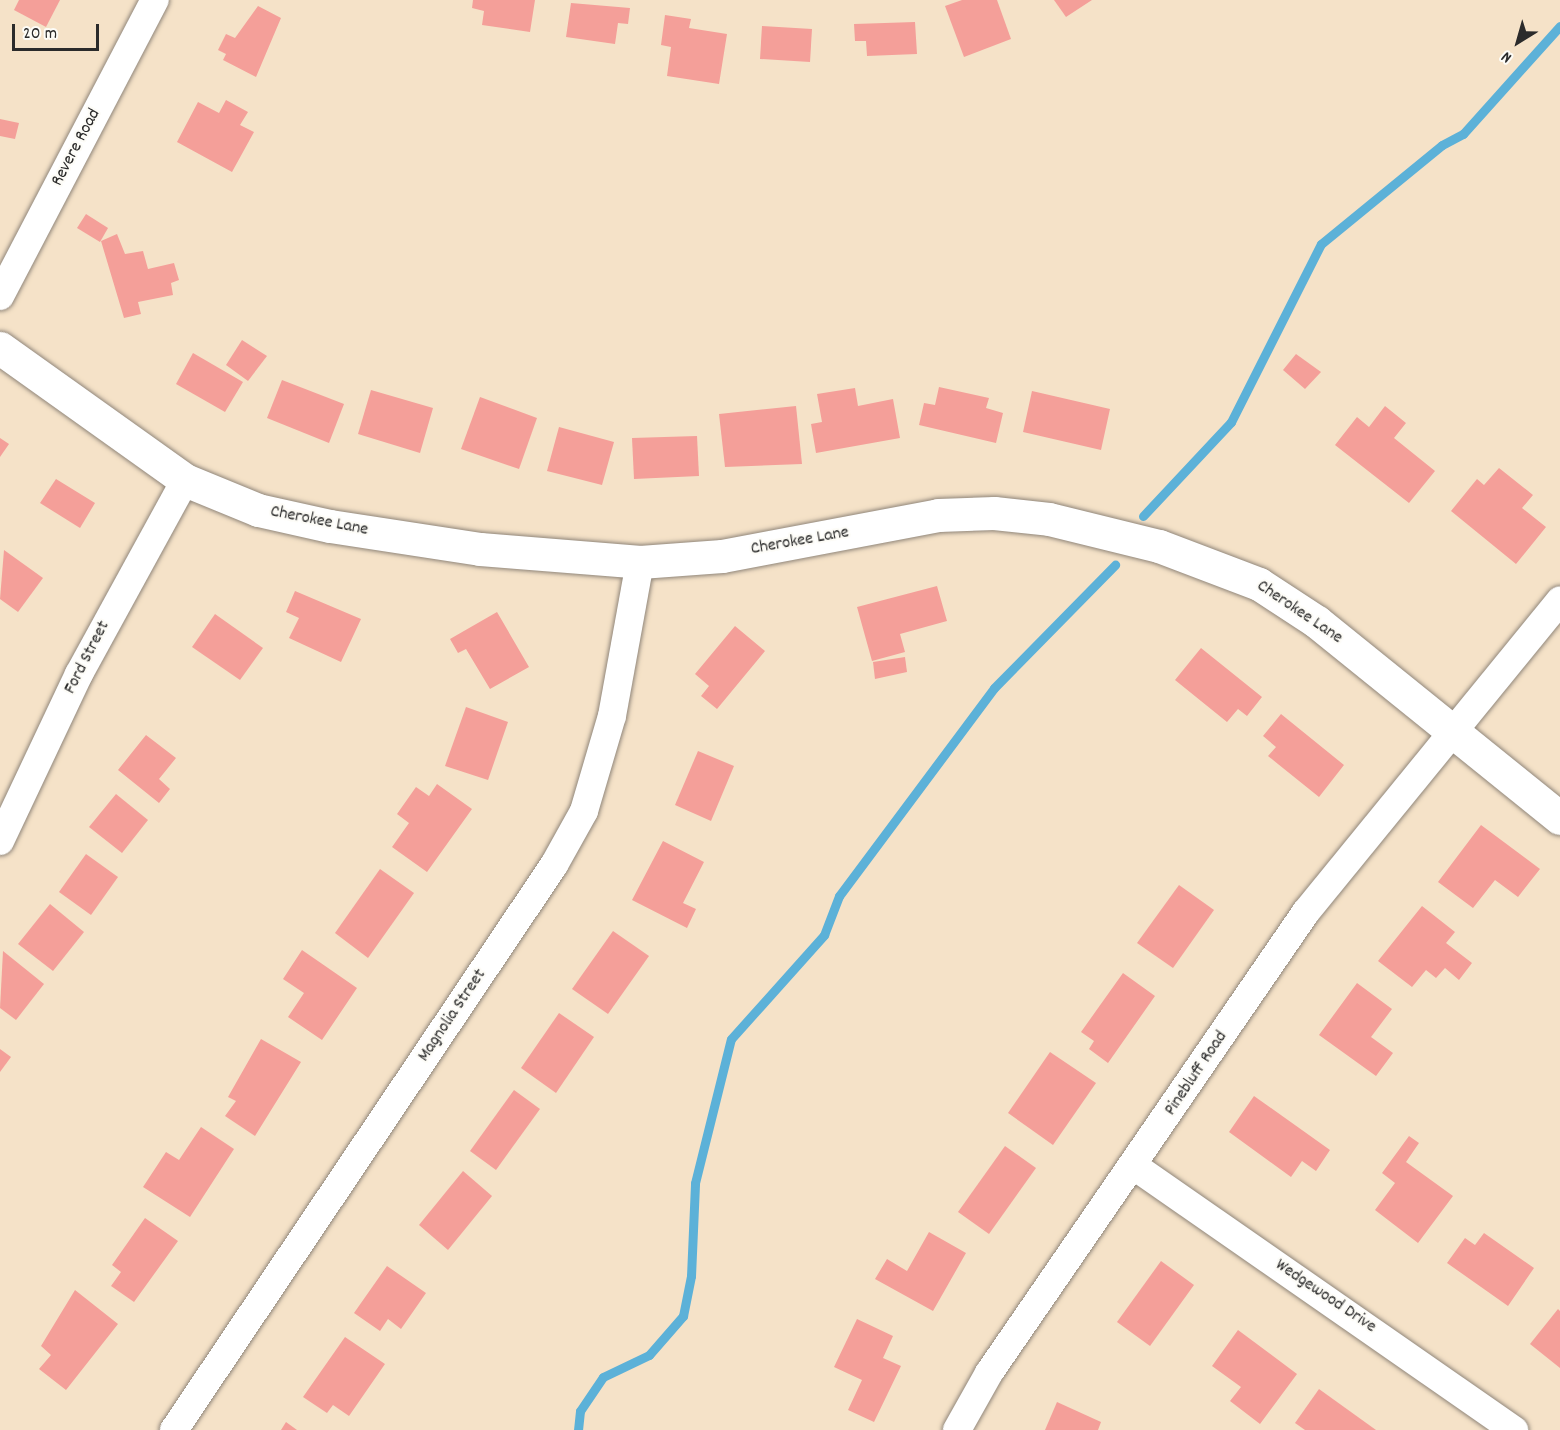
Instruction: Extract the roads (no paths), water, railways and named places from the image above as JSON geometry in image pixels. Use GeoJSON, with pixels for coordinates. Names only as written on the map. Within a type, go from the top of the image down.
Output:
{"type":"FeatureCollection","features":[{"type":"Feature","properties":{"kind":"street","name":"Revere Road"},"geometry":{"type":"LineString","coordinates":[[0,296],[155,0]]}},
{"type":"Feature","properties":{"kind":"street","name":"Cherokee Lane"},"geometry":{"type":"LineString","coordinates":[[0,348],[185,480],[258,510],[330,526],[480,549],[639,562],[722,556],[938,515],[1049,519],[1159,546],[1259,584],[1456,732],[1560,818]]}},
{"type":"Feature","properties":{"kind":"street","name":"Ford Street"},"geometry":{"type":"LineString","coordinates":[[0,841],[79,674],[185,480]]}},
{"type":"Feature","properties":{"kind":"street","name":"Magnolia Street"},"geometry":{"type":"LineString","coordinates":[[174,1430],[574,829],[612,716],[639,562]]}},
{"type":"Feature","properties":{"kind":"street","name":"Pinebluff Road"},"geometry":{"type":"LineString","coordinates":[[957,1430],[989,1373],[1134,1166],[1306,912],[1456,732],[1560,601]]}},
{"type":"Feature","properties":{"kind":"street","name":"Wedgewood Drive"},"geometry":{"type":"LineString","coordinates":[[1134,1166],[1514,1430]]}},
{"type":"Feature","properties":{"kind":"waterway"},"geometry":{"type":"LineString","coordinates":[[1143,516],[1231,422],[1321,244],[1442,145],[1463,134],[1560,26]]}},
{"type":"Feature","properties":{"kind":"waterway"},"geometry":{"type":"LineString","coordinates":[[578,1430],[580,1411],[603,1377],[649,1355],[683,1316],[691,1276],[695,1183],[731,1039],[824,935],[839,896],[994,688],[1115,565]]}}]}
